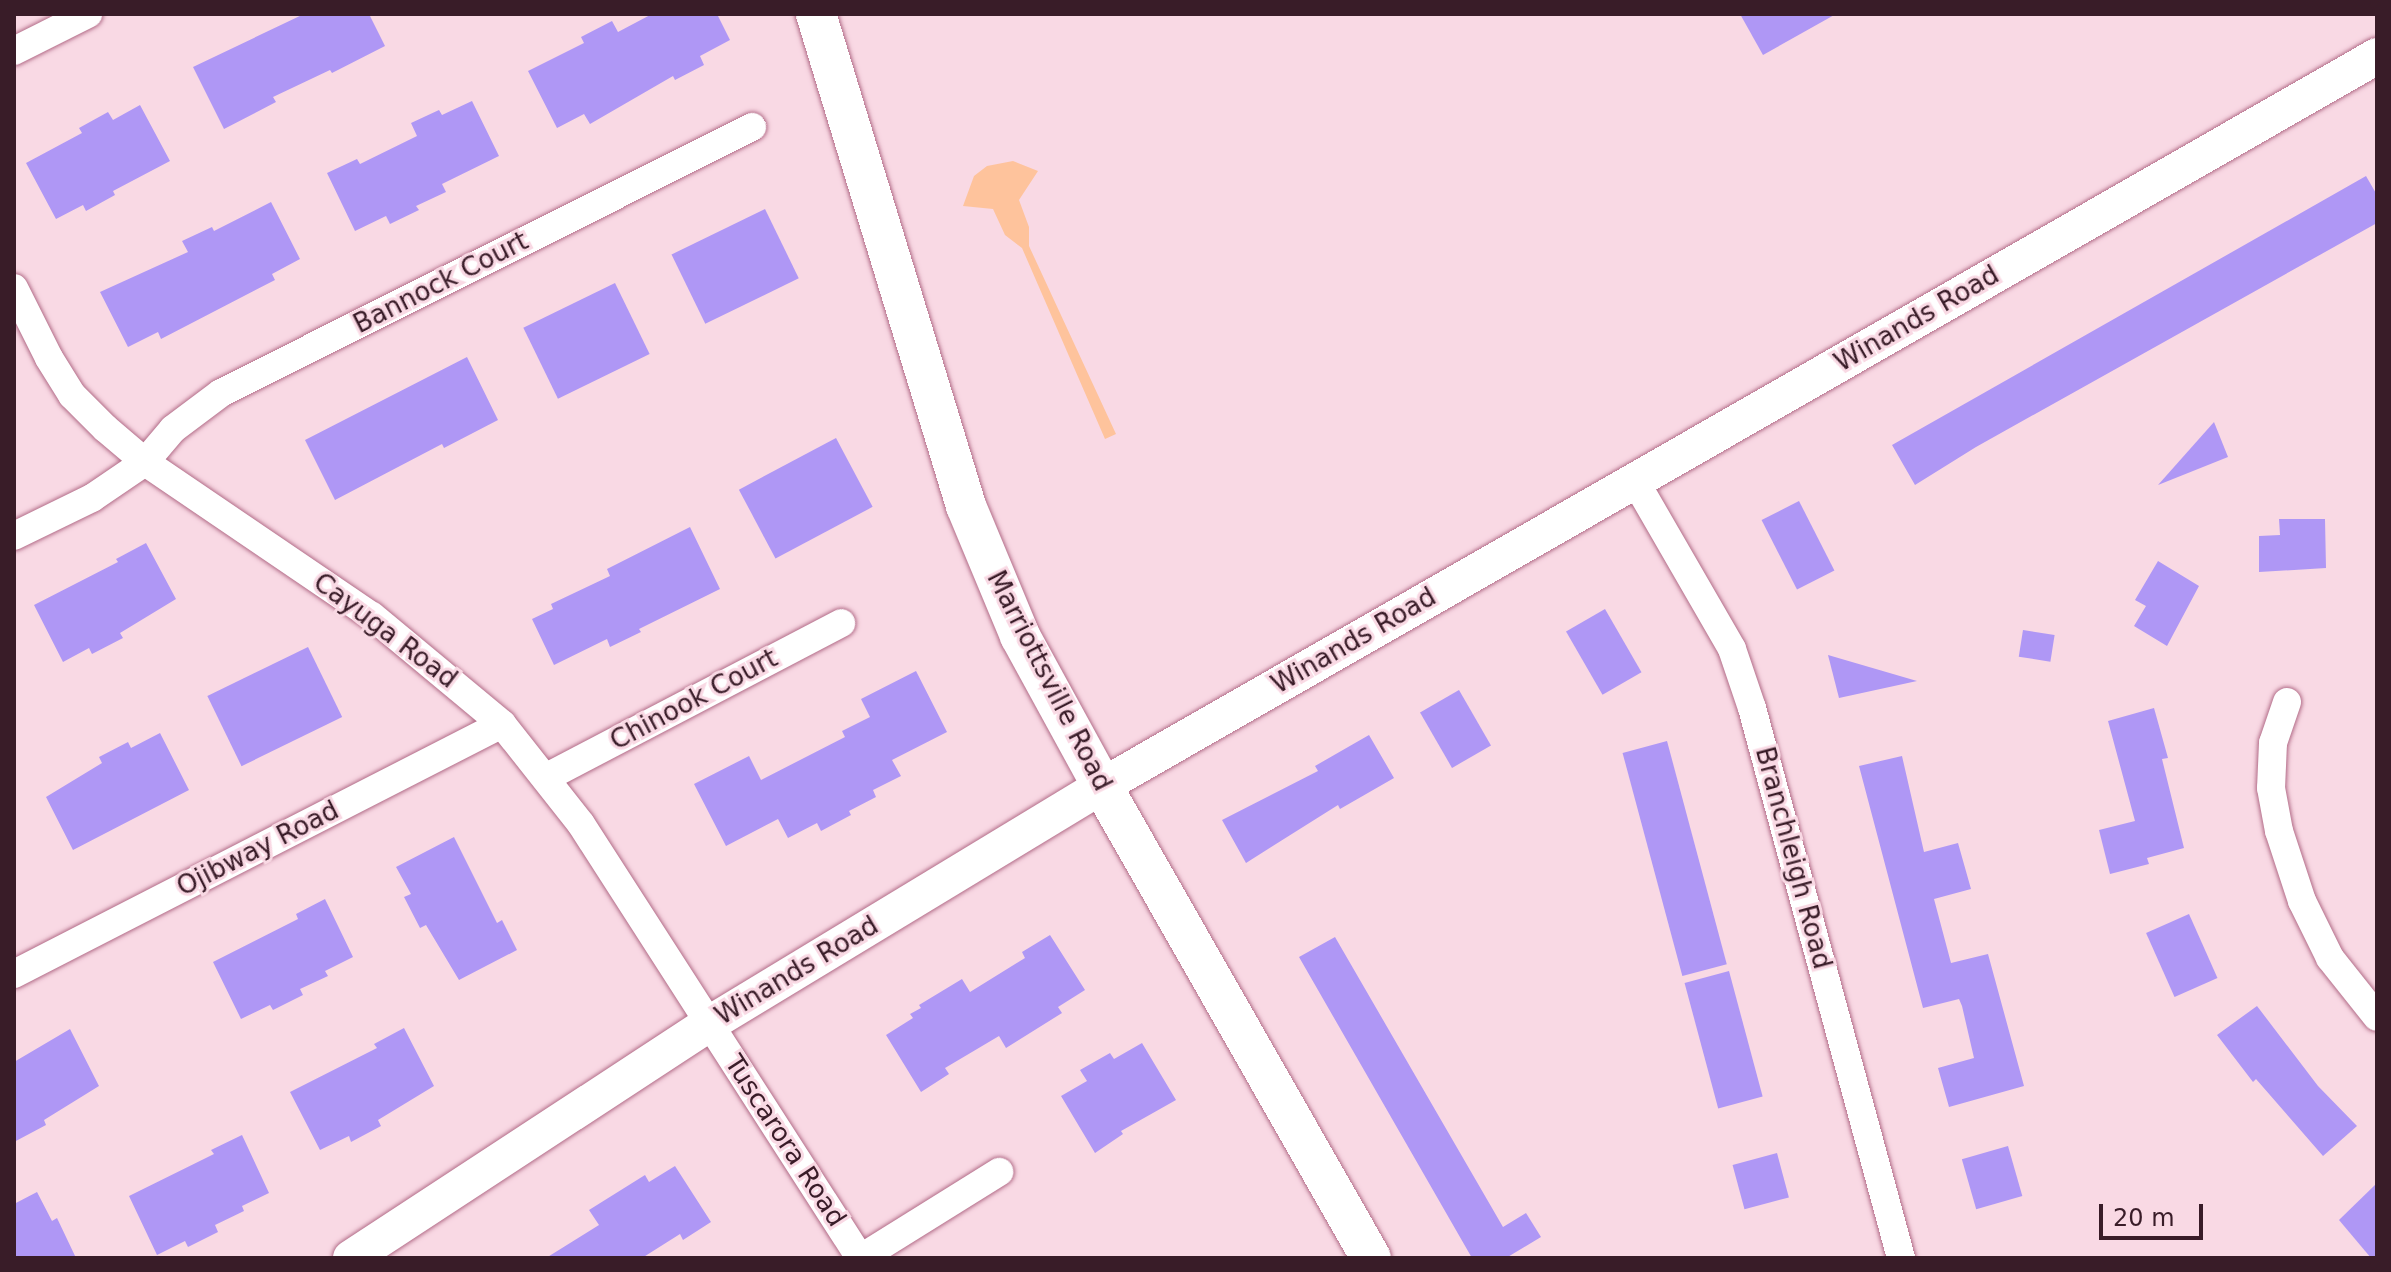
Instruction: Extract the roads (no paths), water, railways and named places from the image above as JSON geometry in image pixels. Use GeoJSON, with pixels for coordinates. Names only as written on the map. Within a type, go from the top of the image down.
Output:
{"type":"FeatureCollection","features":[{"type":"Feature","properties":{"kind":"main road","name":"Marriottsville Road"},"geometry":{"type":"LineString","coordinates":[[816,14],[966,506],[1020,636],[1371,1258]]}},
{"type":"Feature","properties":{"kind":"street"},"geometry":{"type":"LineString","coordinates":[[14,51],[88,14]]}},
{"type":"Feature","properties":{"kind":"street","name":"Winands Road"},"geometry":{"type":"LineString","coordinates":[[351,1258],[709,1024],[1102,786],[2377,56]]}},
{"type":"Feature","properties":{"kind":"street","name":"Bannock Court"},"geometry":{"type":"LineString","coordinates":[[14,536],[92,498],[145,462],[173,429],[221,393],[752,127]]}},
{"type":"Feature","properties":{"kind":"street","name":"Cayuga Road"},"geometry":{"type":"LineString","coordinates":[[14,288],[49,358],[72,395],[145,462],[372,616],[502,724],[547,777],[581,824],[709,1024]]}},
{"type":"Feature","properties":{"kind":"street","name":"Branchleigh Road"},"geometry":{"type":"LineString","coordinates":[[1634,479],[1732,649],[1752,708],[1901,1258]]}},
{"type":"Feature","properties":{"kind":"street","name":"Chinook Court"},"geometry":{"type":"LineString","coordinates":[[547,777],[841,623]]}},
{"type":"Feature","properties":{"kind":"street"},"geometry":{"type":"LineString","coordinates":[[2287,702],[2273,743],[2271,788],[2279,831],[2302,901],[2330,958],[2377,1017]]}},
{"type":"Feature","properties":{"kind":"street","name":"Ojibway Road"},"geometry":{"type":"LineString","coordinates":[[14,974],[502,724]]}},
{"type":"Feature","properties":{"kind":"street","name":"Tuscarora Road"},"geometry":{"type":"LineString","coordinates":[[709,1024],[861,1258]]}},
{"type":"Feature","properties":{"kind":"street"},"geometry":{"type":"LineString","coordinates":[[861,1258],[999,1172]]}}]}
